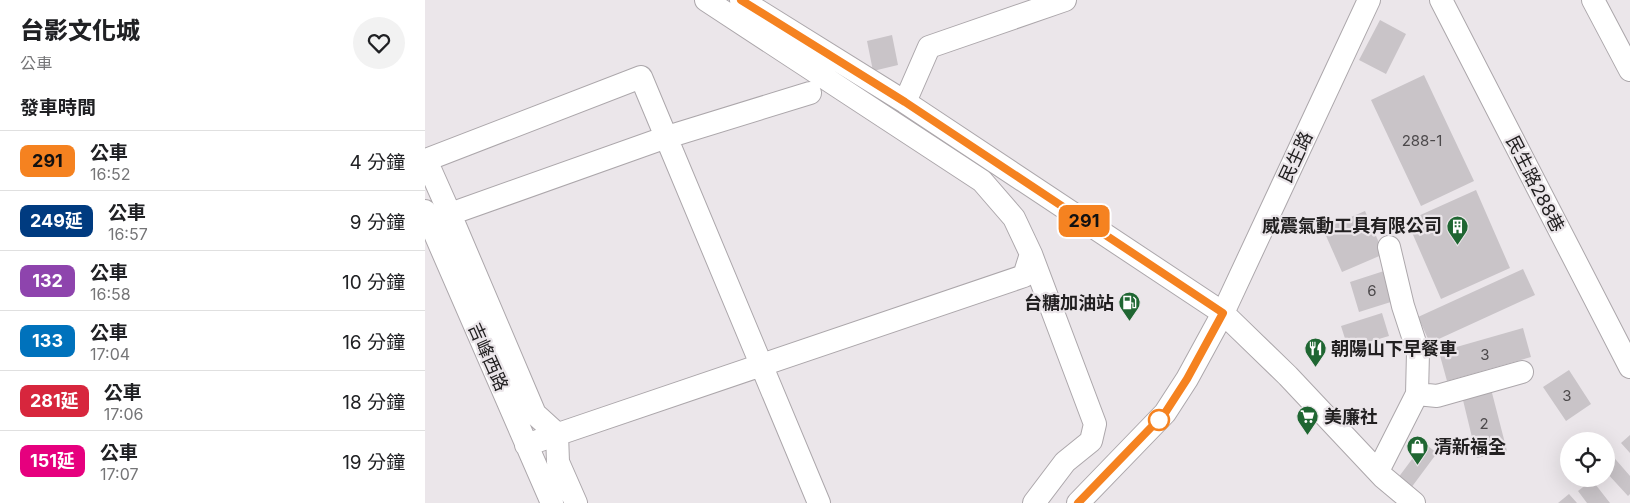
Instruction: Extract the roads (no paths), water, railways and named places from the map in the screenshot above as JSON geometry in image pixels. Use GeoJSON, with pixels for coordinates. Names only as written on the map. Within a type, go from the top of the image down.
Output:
{"type":"FeatureCollection","features":[{"type":"Feature","properties":{"kind":"street"},"geometry":{"type":"LineString","coordinates":[[706,0],[982,181],[1014,218],[1031,254],[1095,424],[1091,441],[1065,462],[1034,503]]}},
{"type":"Feature","properties":{"kind":"street"},"geometry":{"type":"LineString","coordinates":[[741,0],[905,102],[1223,313],[1288,376],[1378,471],[1413,503]]}},
{"type":"Feature","properties":{"kind":"street"},"geometry":{"type":"LineString","coordinates":[[905,102],[929,46],[1065,0]]}},
{"type":"Feature","properties":{"kind":"street","name":"民生路"},"geometry":{"type":"LineString","coordinates":[[1078,503],[1165,413],[1187,379],[1223,313],[1369,0]]}},
{"type":"Feature","properties":{"kind":"street","name":"民生路288巷"},"geometry":{"type":"LineString","coordinates":[[1441,0],[1630,368]]}},
{"type":"Feature","properties":{"kind":"street"},"geometry":{"type":"LineString","coordinates":[[1593,0],[1630,70]]}},
{"type":"Feature","properties":{"kind":"street"},"geometry":{"type":"LineString","coordinates":[[576,503],[558,462],[557,434],[535,414],[427,160],[641,77],[819,503]]}},
{"type":"Feature","properties":{"kind":"street"},"geometry":{"type":"LineString","coordinates":[[450,214],[665,138],[810,93]]}},
{"type":"Feature","properties":{"kind":"street","name":"吉峰西路"},"geometry":{"type":"LineString","coordinates":[[425,212],[552,503]]}},
{"type":"Feature","properties":{"kind":"street"},"geometry":{"type":"LineString","coordinates":[[1378,471],[1417,394],[1418,352],[1403,306],[1389,247]]}},
{"type":"Feature","properties":{"kind":"street"},"geometry":{"type":"LineString","coordinates":[[526,444],[1024,276],[1031,254]]}},
{"type":"Feature","properties":{"kind":"street"},"geometry":{"type":"LineString","coordinates":[[1417,394],[1437,396],[1522,372]]}},
{"type":"Feature","properties":{"kind":"place","name":"威震氣動工具有限公司"},"geometry":{"type":"Point","coordinates":[1458,245]}},
{"type":"Feature","properties":{"kind":"place","name":"台糖加油站"},"geometry":{"type":"Point","coordinates":[1130,322]}},
{"type":"Feature","properties":{"kind":"place","name":"朝陽山下早餐車"},"geometry":{"type":"Point","coordinates":[1315,368]}},
{"type":"Feature","properties":{"kind":"place","name":"美廉社"},"geometry":{"type":"Point","coordinates":[1308,436]}},
{"type":"Feature","properties":{"kind":"place","name":"清新福全"},"geometry":{"type":"Point","coordinates":[1418,466]}}]}
